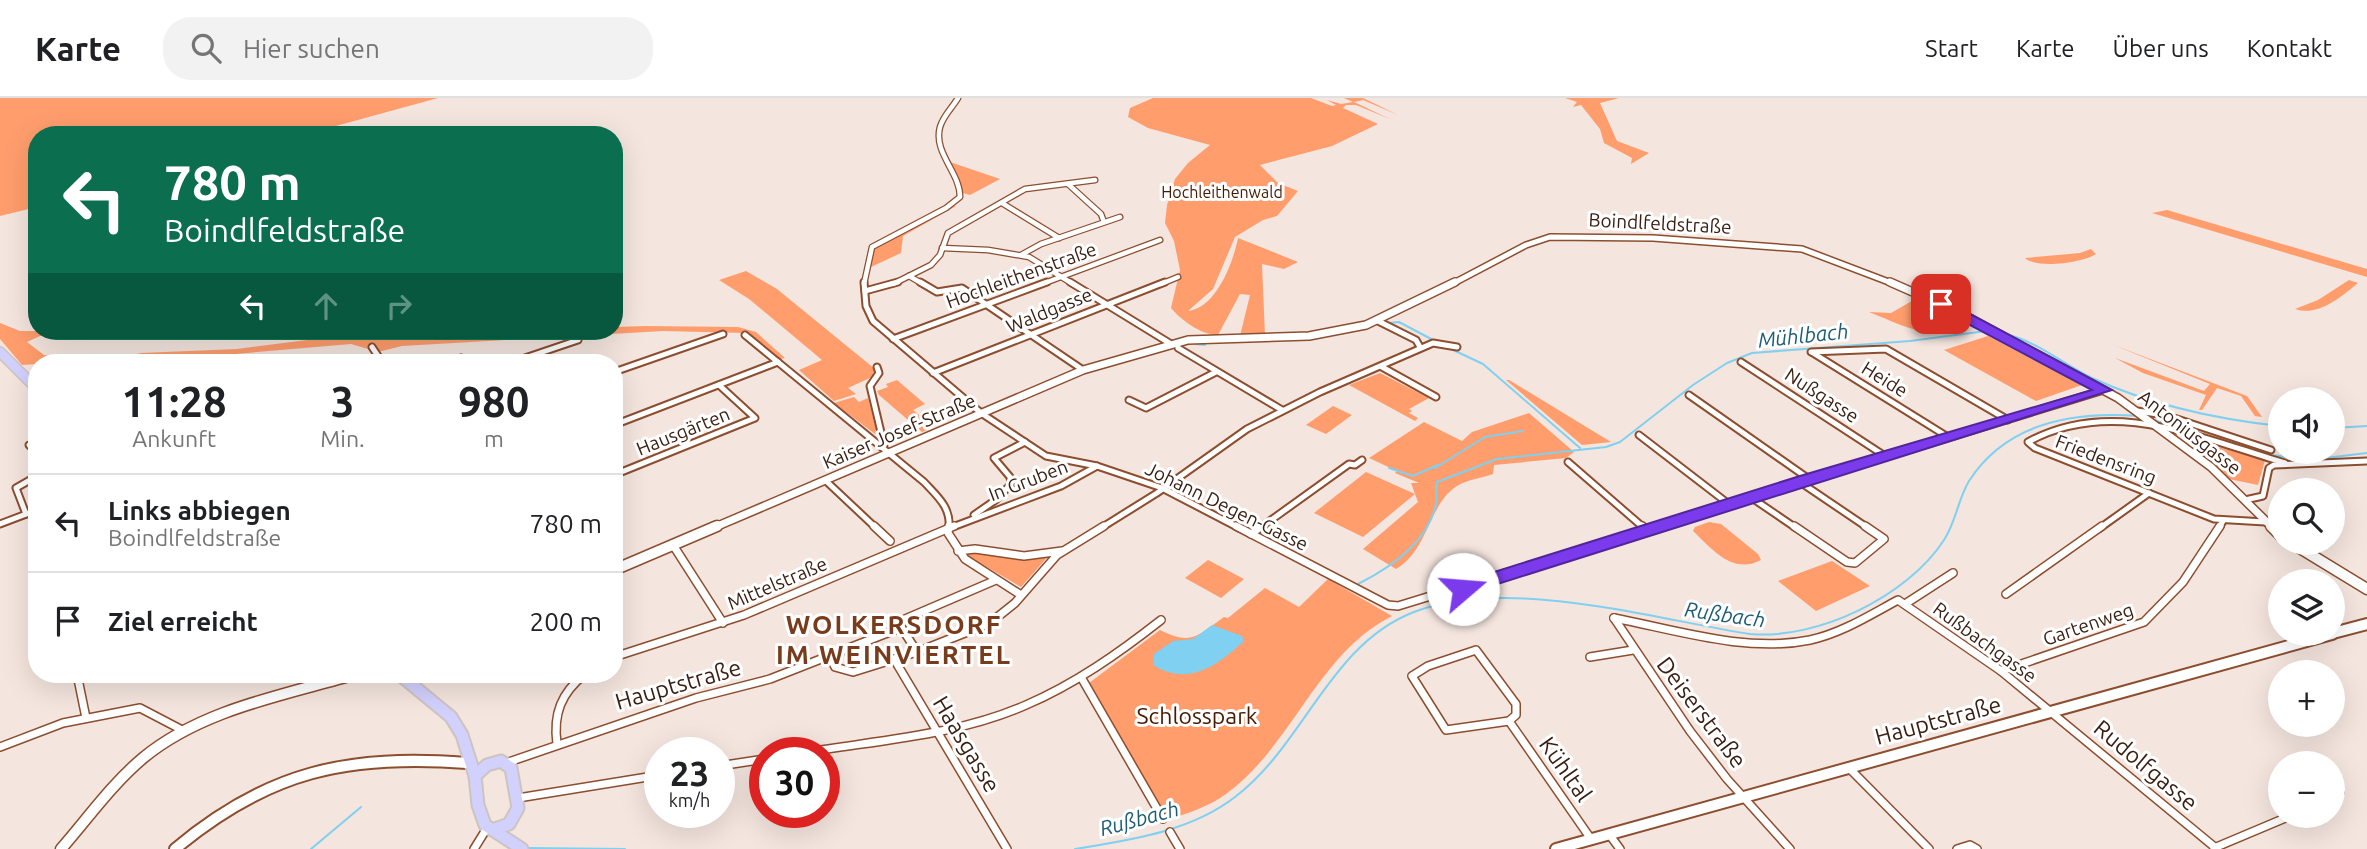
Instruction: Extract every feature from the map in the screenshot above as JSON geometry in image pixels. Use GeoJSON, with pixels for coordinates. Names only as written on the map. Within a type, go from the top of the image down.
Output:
{"type":"FeatureCollection","features":[{"type":"Feature","properties":{"kind":"main road"},"geometry":{"type":"LineString","coordinates":[[0,352],[28,381]]}},
{"type":"Feature","properties":{"kind":"main road","name":"Hauptstraße"},"geometry":{"type":"LineString","coordinates":[[2345,630],[2367,624]]}},
{"type":"Feature","properties":{"kind":"main road","name":"Hauptstraße"},"geometry":{"type":"LineString","coordinates":[[1556,849],[2285,646]]}},
{"type":"Feature","properties":{"kind":"main road"},"geometry":{"type":"LineString","coordinates":[[409,683],[456,724],[462,735],[467,763],[475,776],[482,817],[490,829],[518,844]]}},
{"type":"Feature","properties":{"kind":"main road"},"geometry":{"type":"LineString","coordinates":[[175,849],[226,808],[266,789],[312,771],[382,758],[500,763],[511,768],[518,798],[514,818],[518,844]]}},
{"type":"Feature","properties":{"kind":"main road"},"geometry":{"type":"LineString","coordinates":[[475,776],[500,763]]}},
{"type":"Feature","properties":{"kind":"main road"},"geometry":{"type":"LineString","coordinates":[[490,829],[505,827],[514,818]]}},
{"type":"Feature","properties":{"kind":"street"},"geometry":{"type":"LineString","coordinates":[[958,98],[942,122],[938,139],[943,158],[959,185],[960,197],[946,208],[872,247],[867,259],[865,291],[909,276],[932,264],[948,233],[1025,189],[1095,180]]}},
{"type":"Feature","properties":{"kind":"street"},"geometry":{"type":"LineString","coordinates":[[1066,184],[1080,194],[1104,222]]}},
{"type":"Feature","properties":{"kind":"street"},"geometry":{"type":"LineString","coordinates":[[1002,204],[1059,238]]}},
{"type":"Feature","properties":{"kind":"street"},"geometry":{"type":"LineString","coordinates":[[1021,255],[1059,238],[1120,217]]}},
{"type":"Feature","properties":{"kind":"street","name":"Boindlfeldstraße"},"geometry":{"type":"LineString","coordinates":[[1203,339],[1284,339],[1347,330],[1378,321],[1526,244],[1550,237],[1581,235],[1748,243],[1802,249],[1876,275],[1991,329],[2104,390]]}},
{"type":"Feature","properties":{"kind":"street","name":"Hochleithenstraße"},"geometry":{"type":"LineString","coordinates":[[893,340],[1160,240]]}},
{"type":"Feature","properties":{"kind":"street"},"geometry":{"type":"LineString","coordinates":[[942,248],[1021,255],[1062,276],[1282,410]]}},
{"type":"Feature","properties":{"kind":"street"},"geometry":{"type":"LineString","coordinates":[[909,276],[937,292],[962,288],[1083,370]]}},
{"type":"Feature","properties":{"kind":"street","name":"Waldgasse"},"geometry":{"type":"LineString","coordinates":[[933,373],[1178,277]]}},
{"type":"Feature","properties":{"kind":"street","name":"Johann Degen-Gasse"},"geometry":{"type":"LineString","coordinates":[[865,291],[866,312],[893,340],[981,413],[1046,456],[1097,466],[1163,488],[1388,605],[1398,606],[1463,589],[1809,479],[2104,390]]}},
{"type":"Feature","properties":{"kind":"street"},"geometry":{"type":"LineString","coordinates":[[1378,321],[1416,340],[1420,347]]}},
{"type":"Feature","properties":{"kind":"street"},"geometry":{"type":"LineString","coordinates":[[623,369],[723,334]]}},
{"type":"Feature","properties":{"kind":"street"},"geometry":{"type":"LineString","coordinates":[[745,335],[886,449],[939,497],[948,511],[948,529],[958,551],[1021,595]]}},
{"type":"Feature","properties":{"kind":"street","name":"Kaiser Josef-Straße"},"geometry":{"type":"LineString","coordinates":[[623,566],[825,480],[886,449],[1083,370],[1203,339]]}},
{"type":"Feature","properties":{"kind":"street"},"geometry":{"type":"LineString","coordinates":[[537,354],[578,340]]}},
{"type":"Feature","properties":{"kind":"street"},"geometry":{"type":"LineString","coordinates":[[829,655],[835,667],[846,672],[917,652],[985,626],[1021,595],[1048,562],[1062,551],[1163,488],[1247,429],[1321,392],[1418,352],[1420,347],[1435,342],[1457,347]]}},
{"type":"Feature","properties":{"kind":"street"},"geometry":{"type":"LineString","coordinates":[[372,347],[376,354]]}},
{"type":"Feature","properties":{"kind":"street","name":"Heide"},"geometry":{"type":"LineString","coordinates":[[1948,437],[1811,352],[1886,349],[2008,419]]}},
{"type":"Feature","properties":{"kind":"street"},"geometry":{"type":"LineString","coordinates":[[623,422],[778,362]]}},
{"type":"Feature","properties":{"kind":"street","name":"Nußgasse"},"geometry":{"type":"LineString","coordinates":[[1741,362],[1885,456]]}},
{"type":"Feature","properties":{"kind":"street"},"geometry":{"type":"LineString","coordinates":[[877,367],[879,373],[870,386],[886,449]]}},
{"type":"Feature","properties":{"kind":"street"},"geometry":{"type":"LineString","coordinates":[[1382,367],[1436,397]]}},
{"type":"Feature","properties":{"kind":"street"},"geometry":{"type":"LineString","coordinates":[[1129,400],[1146,408],[1216,372]]}},
{"type":"Feature","properties":{"kind":"street","name":"Hausgärten"},"geometry":{"type":"LineString","coordinates":[[623,471],[755,418],[719,385]]}},
{"type":"Feature","properties":{"kind":"street","name":"Antoniusgasse"},"geometry":{"type":"LineString","coordinates":[[2104,390],[2140,413],[2211,467],[2268,525]]}},
{"type":"Feature","properties":{"kind":"street"},"geometry":{"type":"LineString","coordinates":[[1689,395],[1809,479]]}},
{"type":"Feature","properties":{"kind":"street"},"geometry":{"type":"LineString","coordinates":[[2140,413],[2165,415],[2268,449]]}},
{"type":"Feature","properties":{"kind":"street","name":"Friedensring"},"geometry":{"type":"LineString","coordinates":[[2156,425],[2118,419],[2087,420],[2050,430],[2028,442],[2035,448],[2223,521],[2265,522]]}},
{"type":"Feature","properties":{"kind":"street"},"geometry":{"type":"LineString","coordinates":[[2156,425],[2268,458]]}},
{"type":"Feature","properties":{"kind":"street"},"geometry":{"type":"LineString","coordinates":[[1639,435],[1730,505]]}},
{"type":"Feature","properties":{"kind":"street"},"geometry":{"type":"LineString","coordinates":[[968,520],[998,499],[1011,484],[1010,477],[994,458],[1025,442]]}},
{"type":"Feature","properties":{"kind":"street"},"geometry":{"type":"LineString","coordinates":[[1251,534],[1349,464],[1354,465],[1363,460]]}},
{"type":"Feature","properties":{"kind":"street"},"geometry":{"type":"LineString","coordinates":[[2345,462],[2367,461]]}},
{"type":"Feature","properties":{"kind":"street"},"geometry":{"type":"LineString","coordinates":[[1568,462],[1647,530]]}},
{"type":"Feature","properties":{"kind":"street"},"geometry":{"type":"LineString","coordinates":[[2245,500],[2263,496],[2269,468],[2281,464]]}},
{"type":"Feature","properties":{"kind":"street","name":"In Gruben"},"geometry":{"type":"LineString","coordinates":[[968,520],[1061,486],[1097,466]]}},
{"type":"Feature","properties":{"kind":"street"},"geometry":{"type":"LineString","coordinates":[[825,480],[890,541]]}},
{"type":"Feature","properties":{"kind":"street"},"geometry":{"type":"LineString","coordinates":[[0,524],[26,514],[16,488],[28,481]]}},
{"type":"Feature","properties":{"kind":"street"},"geometry":{"type":"LineString","coordinates":[[1752,498],[1847,562],[1855,563],[1884,539],[1800,482]]}},
{"type":"Feature","properties":{"kind":"street"},"geometry":{"type":"LineString","coordinates":[[2006,594],[2150,493]]}},
{"type":"Feature","properties":{"kind":"street","name":"Mittelstraße"},"geometry":{"type":"LineString","coordinates":[[623,654],[723,623],[968,520]]}},
{"type":"Feature","properties":{"kind":"street","name":"Gartenweg"},"geometry":{"type":"LineString","coordinates":[[2001,671],[2144,622],[2183,582],[2223,521]]}},
{"type":"Feature","properties":{"kind":"street"},"geometry":{"type":"LineString","coordinates":[[673,545],[723,623]]}},
{"type":"Feature","properties":{"kind":"street"},"geometry":{"type":"LineString","coordinates":[[958,551],[976,548],[1025,556],[1049,550],[1062,551]]}},
{"type":"Feature","properties":{"kind":"street"},"geometry":{"type":"LineString","coordinates":[[2311,555],[2367,589]]}},
{"type":"Feature","properties":{"kind":"street"},"geometry":{"type":"LineString","coordinates":[[1901,602],[1953,573]]}},
{"type":"Feature","properties":{"kind":"street","name":"Hauptstraße"},"geometry":{"type":"LineString","coordinates":[[500,763],[696,698],[770,679],[996,580]]}},
{"type":"Feature","properties":{"kind":"street","name":"Rußbachgasse"},"geometry":{"type":"LineString","coordinates":[[1901,602],[2001,671],[2051,711]]}},
{"type":"Feature","properties":{"kind":"street","name":"Deiserstraße"},"geometry":{"type":"LineString","coordinates":[[1790,849],[1742,796],[1690,731],[1614,618],[1743,639],[1798,642],[1841,629],[1901,602]]}},
{"type":"Feature","properties":{"kind":"street"},"geometry":{"type":"LineString","coordinates":[[840,747],[936,731],[1010,712],[1081,677],[1161,620]]}},
{"type":"Feature","properties":{"kind":"street"},"geometry":{"type":"LineString","coordinates":[[900,624],[917,652]]}},
{"type":"Feature","properties":{"kind":"street"},"geometry":{"type":"LineString","coordinates":[[1476,648],[1516,704],[1516,715],[1509,721],[1455,731],[1446,730],[1413,680],[1414,673],[1476,648]]}},
{"type":"Feature","properties":{"kind":"street","name":"Deiserstraße"},"geometry":{"type":"LineString","coordinates":[[1590,657],[1633,650]]}},
{"type":"Feature","properties":{"kind":"street","name":"Haasgasse"},"geometry":{"type":"LineString","coordinates":[[894,659],[1007,849]]}},
{"type":"Feature","properties":{"kind":"street"},"geometry":{"type":"LineString","coordinates":[[1081,677],[1163,819]]}},
{"type":"Feature","properties":{"kind":"street"},"geometry":{"type":"LineString","coordinates":[[79,683],[86,718]]}},
{"type":"Feature","properties":{"kind":"street"},"geometry":{"type":"LineString","coordinates":[[61,849],[135,765],[184,731],[329,683]]}},
{"type":"Feature","properties":{"kind":"street"},"geometry":{"type":"LineString","coordinates":[[557,744],[555,719],[559,703],[574,683]]}},
{"type":"Feature","properties":{"kind":"street"},"geometry":{"type":"LineString","coordinates":[[0,747],[45,729],[86,718],[145,709],[167,725],[184,731]]}},
{"type":"Feature","properties":{"kind":"street","name":"Rudolfgasse"},"geometry":{"type":"LineString","coordinates":[[2051,711],[2215,848]]}},
{"type":"Feature","properties":{"kind":"street","name":"Kühltal"},"geometry":{"type":"LineString","coordinates":[[1509,721],[1591,839]]}},
{"type":"Feature","properties":{"kind":"street"},"geometry":{"type":"LineString","coordinates":[[1848,767],[1929,849]]}},
{"type":"Feature","properties":{"kind":"street"},"geometry":{"type":"LineString","coordinates":[[518,798],[644,778]]}},
{"type":"Feature","properties":{"kind":"street"},"geometry":{"type":"LineString","coordinates":[[2215,848],[2268,825]]}},
{"type":"Feature","properties":{"kind":"street"},"geometry":{"type":"LineString","coordinates":[[475,846],[490,829]]}},
{"type":"Feature","properties":{"kind":"street"},"geometry":{"type":"LineString","coordinates":[[1170,832],[1180,849]]}},
{"type":"Feature","properties":{"kind":"street"},"geometry":{"type":"LineString","coordinates":[[1609,834],[1620,849]]}},
{"type":"Feature","properties":{"kind":"street"},"geometry":{"type":"LineString","coordinates":[[1957,849],[1970,845],[1977,849]]}},
{"type":"Feature","properties":{"kind":"green space"},"geometry":{"type":"Polygon","coordinates":[[[0,98],[438,98],[336,126],[28,126],[28,209],[0,216],[0,98]]]}},
{"type":"Feature","properties":{"kind":"green space","name":"Hochleithenwald"},"geometry":{"type":"Polygon","coordinates":[[[1153,98],[1311,98],[1332,106],[1336,105],[1327,100],[1341,104],[1353,102],[1344,98],[1363,98],[1398,115],[1363,100],[1354,102],[1390,119],[1356,105],[1346,105],[1343,108],[1378,124],[1332,146],[1260,165],[1278,183],[1298,191],[1277,216],[1263,220],[1235,237],[1213,289],[1188,311],[1207,302],[1222,283],[1238,238],[1298,262],[1284,269],[1262,264],[1265,336],[1240,336],[1250,295],[1240,294],[1218,335],[1192,326],[1171,308],[1180,270],[1174,241],[1165,223],[1167,205],[1175,179],[1188,163],[1210,145],[1148,128],[1128,117],[1130,108],[1153,98]]]}},
{"type":"Feature","properties":{"kind":"green space"},"geometry":{"type":"Polygon","coordinates":[[[1565,98],[1619,98],[1600,103],[1617,141],[1649,153],[1631,164],[1632,158],[1604,143],[1600,129],[1581,105],[1573,107],[1577,102],[1565,98]]]}},
{"type":"Feature","properties":{"kind":"green space"},"geometry":{"type":"Polygon","coordinates":[[[947,161],[1000,179],[970,195],[963,193],[947,161]]]}},
{"type":"Feature","properties":{"kind":"green space"},"geometry":{"type":"Polygon","coordinates":[[[956,206],[903,236],[901,253],[871,267],[871,253],[875,247],[956,206]]]}},
{"type":"Feature","properties":{"kind":"green space"},"geometry":{"type":"Polygon","coordinates":[[[2167,210],[2367,269],[2367,277],[2152,213],[2167,210]]]}},
{"type":"Feature","properties":{"kind":"green space"},"geometry":{"type":"Polygon","coordinates":[[[2091,249],[2096,254],[2071,262],[2049,264],[2025,258],[2080,253],[2091,249]]]}},
{"type":"Feature","properties":{"kind":"green space"},"geometry":{"type":"Polygon","coordinates":[[[746,271],[777,289],[875,369],[872,377],[848,388],[856,394],[834,401],[799,370],[822,360],[749,299],[719,280],[746,271]]]}},
{"type":"Feature","properties":{"kind":"green space"},"geometry":{"type":"Polygon","coordinates":[[[2349,280],[2358,283],[2329,304],[2312,310],[2295,309],[2318,300],[2349,280]]]}},
{"type":"Feature","properties":{"kind":"green space"},"geometry":{"type":"Polygon","coordinates":[[[1917,298],[1966,322],[1954,329],[1929,332],[1905,327],[1869,312],[1891,313],[1917,298]]]}},
{"type":"Feature","properties":{"kind":"green space"},"geometry":{"type":"Polygon","coordinates":[[[0,323],[20,331],[28,331],[28,340],[31,340],[27,342],[43,354],[28,354],[28,365],[22,365],[0,339],[0,323]]]}},
{"type":"Feature","properties":{"kind":"green space"},"geometry":{"type":"Polygon","coordinates":[[[623,327],[738,327],[756,332],[785,358],[780,359],[745,333],[663,331],[623,333],[623,327]]]}},
{"type":"Feature","properties":{"kind":"green space"},"geometry":{"type":"Polygon","coordinates":[[[1988,336],[2082,385],[2036,401],[1944,350],[1988,336]]]}},
{"type":"Feature","properties":{"kind":"green space"},"geometry":{"type":"Polygon","coordinates":[[[307,340],[506,340],[402,346],[378,352],[351,344],[234,354],[137,354],[237,349],[307,340]]]}},
{"type":"Feature","properties":{"kind":"green space"},"geometry":{"type":"Polygon","coordinates":[[[2111,344],[2247,396],[2262,417],[2255,416],[2241,396],[2217,388],[2202,410],[2199,410],[2206,395],[2143,373],[2115,358],[2204,391],[2210,384],[2111,344]]]}},
{"type":"Feature","properties":{"kind":"green space"},"geometry":{"type":"Polygon","coordinates":[[[1380,373],[1429,398],[1409,409],[1412,411],[1409,413],[1418,418],[1415,421],[1349,385],[1380,373]]]}},
{"type":"Feature","properties":{"kind":"green space"},"geometry":{"type":"Polygon","coordinates":[[[897,380],[925,404],[913,410],[934,427],[922,432],[879,395],[877,391],[897,380]]]}},
{"type":"Feature","properties":{"kind":"green space"},"geometry":{"type":"Polygon","coordinates":[[[1506,380],[1509,380],[1611,442],[1582,445],[1506,380]]]}},
{"type":"Feature","properties":{"kind":"green space"},"geometry":{"type":"Polygon","coordinates":[[[854,397],[859,402],[868,398],[877,433],[834,403],[854,397]]]}},
{"type":"Feature","properties":{"kind":"green space"},"geometry":{"type":"Polygon","coordinates":[[[1333,406],[1352,415],[1326,434],[1306,425],[1333,406]]]}},
{"type":"Feature","properties":{"kind":"green space"},"geometry":{"type":"Polygon","coordinates":[[[1529,413],[1574,452],[1566,458],[1494,465],[1493,474],[1457,486],[1440,504],[1415,551],[1396,569],[1363,549],[1418,502],[1411,483],[1419,483],[1369,458],[1424,422],[1462,441],[1472,432],[1529,413]]]}},
{"type":"Feature","properties":{"kind":"green space"},"geometry":{"type":"Polygon","coordinates":[[[2214,446],[2265,460],[2258,485],[2229,479],[2195,451],[2214,446]]]}},
{"type":"Feature","properties":{"kind":"green space"},"geometry":{"type":"Polygon","coordinates":[[[1366,472],[1415,494],[1363,537],[1314,513],[1366,472]]]}},
{"type":"Feature","properties":{"kind":"green space"},"geometry":{"type":"Polygon","coordinates":[[[1709,522],[1721,524],[1758,554],[1761,560],[1741,564],[1724,558],[1693,531],[1695,527],[1709,522]]]}},
{"type":"Feature","properties":{"kind":"green space"},"geometry":{"type":"Polygon","coordinates":[[[969,550],[1026,558],[1051,553],[1021,587],[968,556],[969,550]]]}},
{"type":"Feature","properties":{"kind":"green space"},"geometry":{"type":"Polygon","coordinates":[[[1208,560],[1244,579],[1221,598],[1185,578],[1208,560]]]}},
{"type":"Feature","properties":{"kind":"green space"},"geometry":{"type":"Polygon","coordinates":[[[1832,561],[1870,586],[1816,611],[1778,581],[1832,561]]]}},
{"type":"Feature","properties":{"kind":"green space","name":"Schlosspark"},"geometry":{"type":"Polygon","coordinates":[[[1328,579],[1392,616],[1366,633],[1344,653],[1324,676],[1270,751],[1249,774],[1212,803],[1168,820],[1089,683],[1160,630],[1180,637],[1194,637],[1224,617],[1228,618],[1265,588],[1299,607],[1328,579]]]}},
{"type":"Feature","properties":{"kind":"water"},"geometry":{"type":"Polygon","coordinates":[[[1212,625],[1242,636],[1244,641],[1202,671],[1178,674],[1153,665],[1154,654],[1173,641],[1193,639],[1212,625]]]}},
{"type":"Feature","properties":{"kind":"waterway"},"geometry":{"type":"LineString","coordinates":[[1389,323],[1399,322],[1435,341]]}},
{"type":"Feature","properties":{"kind":"waterway","name":"Mühlbach"},"geometry":{"type":"LineString","coordinates":[[1358,584],[1395,562],[1416,542],[1432,518],[1437,482],[1497,459],[1606,447],[1620,442],[1693,385],[1727,363],[1752,353],[1910,341],[1986,331]]}},
{"type":"Feature","properties":{"kind":"waterway","name":"Mühlbach"},"geometry":{"type":"LineString","coordinates":[[2006,334],[2040,348],[2092,378],[2137,396],[2208,415],[2268,424]]}},
{"type":"Feature","properties":{"kind":"waterway"},"geometry":{"type":"LineString","coordinates":[[1196,344],[1205,345]]}},
{"type":"Feature","properties":{"kind":"waterway"},"geometry":{"type":"LineString","coordinates":[[1449,348],[1483,364],[1580,448]]}},
{"type":"Feature","properties":{"kind":"waterway","name":"Rußbach"},"geometry":{"type":"LineString","coordinates":[[1075,849],[1158,833],[1199,819],[1235,797],[1280,751],[1360,647],[1385,627],[1414,612],[1452,602],[1493,598],[1536,599],[1626,611],[1750,634],[1803,630],[1858,611],[1908,580],[1928,561],[1944,540],[1969,481],[2002,445],[2044,424],[2067,419],[2139,416]]}},
{"type":"Feature","properties":{"kind":"waterway","name":"Rußbach"},"geometry":{"type":"LineString","coordinates":[[2151,419],[2189,431]]}},
{"type":"Feature","properties":{"kind":"waterway","name":"Mühlbach"},"geometry":{"type":"LineString","coordinates":[[2345,427],[2367,426]]}},
{"type":"Feature","properties":{"kind":"waterway"},"geometry":{"type":"LineString","coordinates":[[1435,468],[1485,437],[1523,431]]}},
{"type":"Feature","properties":{"kind":"waterway","name":"Rußbach"},"geometry":{"type":"LineString","coordinates":[[2265,454],[2309,460],[2367,453]]}},
{"type":"Feature","properties":{"kind":"waterway"},"geometry":{"type":"LineString","coordinates":[[1389,468],[1413,476],[1438,465]]}},
{"type":"Feature","properties":{"kind":"waterway","name":"Mühlbach"},"geometry":{"type":"LineString","coordinates":[[311,849],[361,807]]}},
{"type":"Feature","properties":{"kind":"waterway","name":"Rußbach"},"geometry":{"type":"LineString","coordinates":[[526,848],[625,849]]}},
{"type":"Feature","properties":{"kind":"district","name":"WOLKERSDORF IM WEINVIERTEL"},"geometry":{"type":"Point","coordinates":[894,639]}},
{"type":"Feature","properties":{"kind":"route"},"geometry":{"type":"LineString","coordinates":[[1463,589],[1805,480],[2104,390],[1941,304]]}}]}
